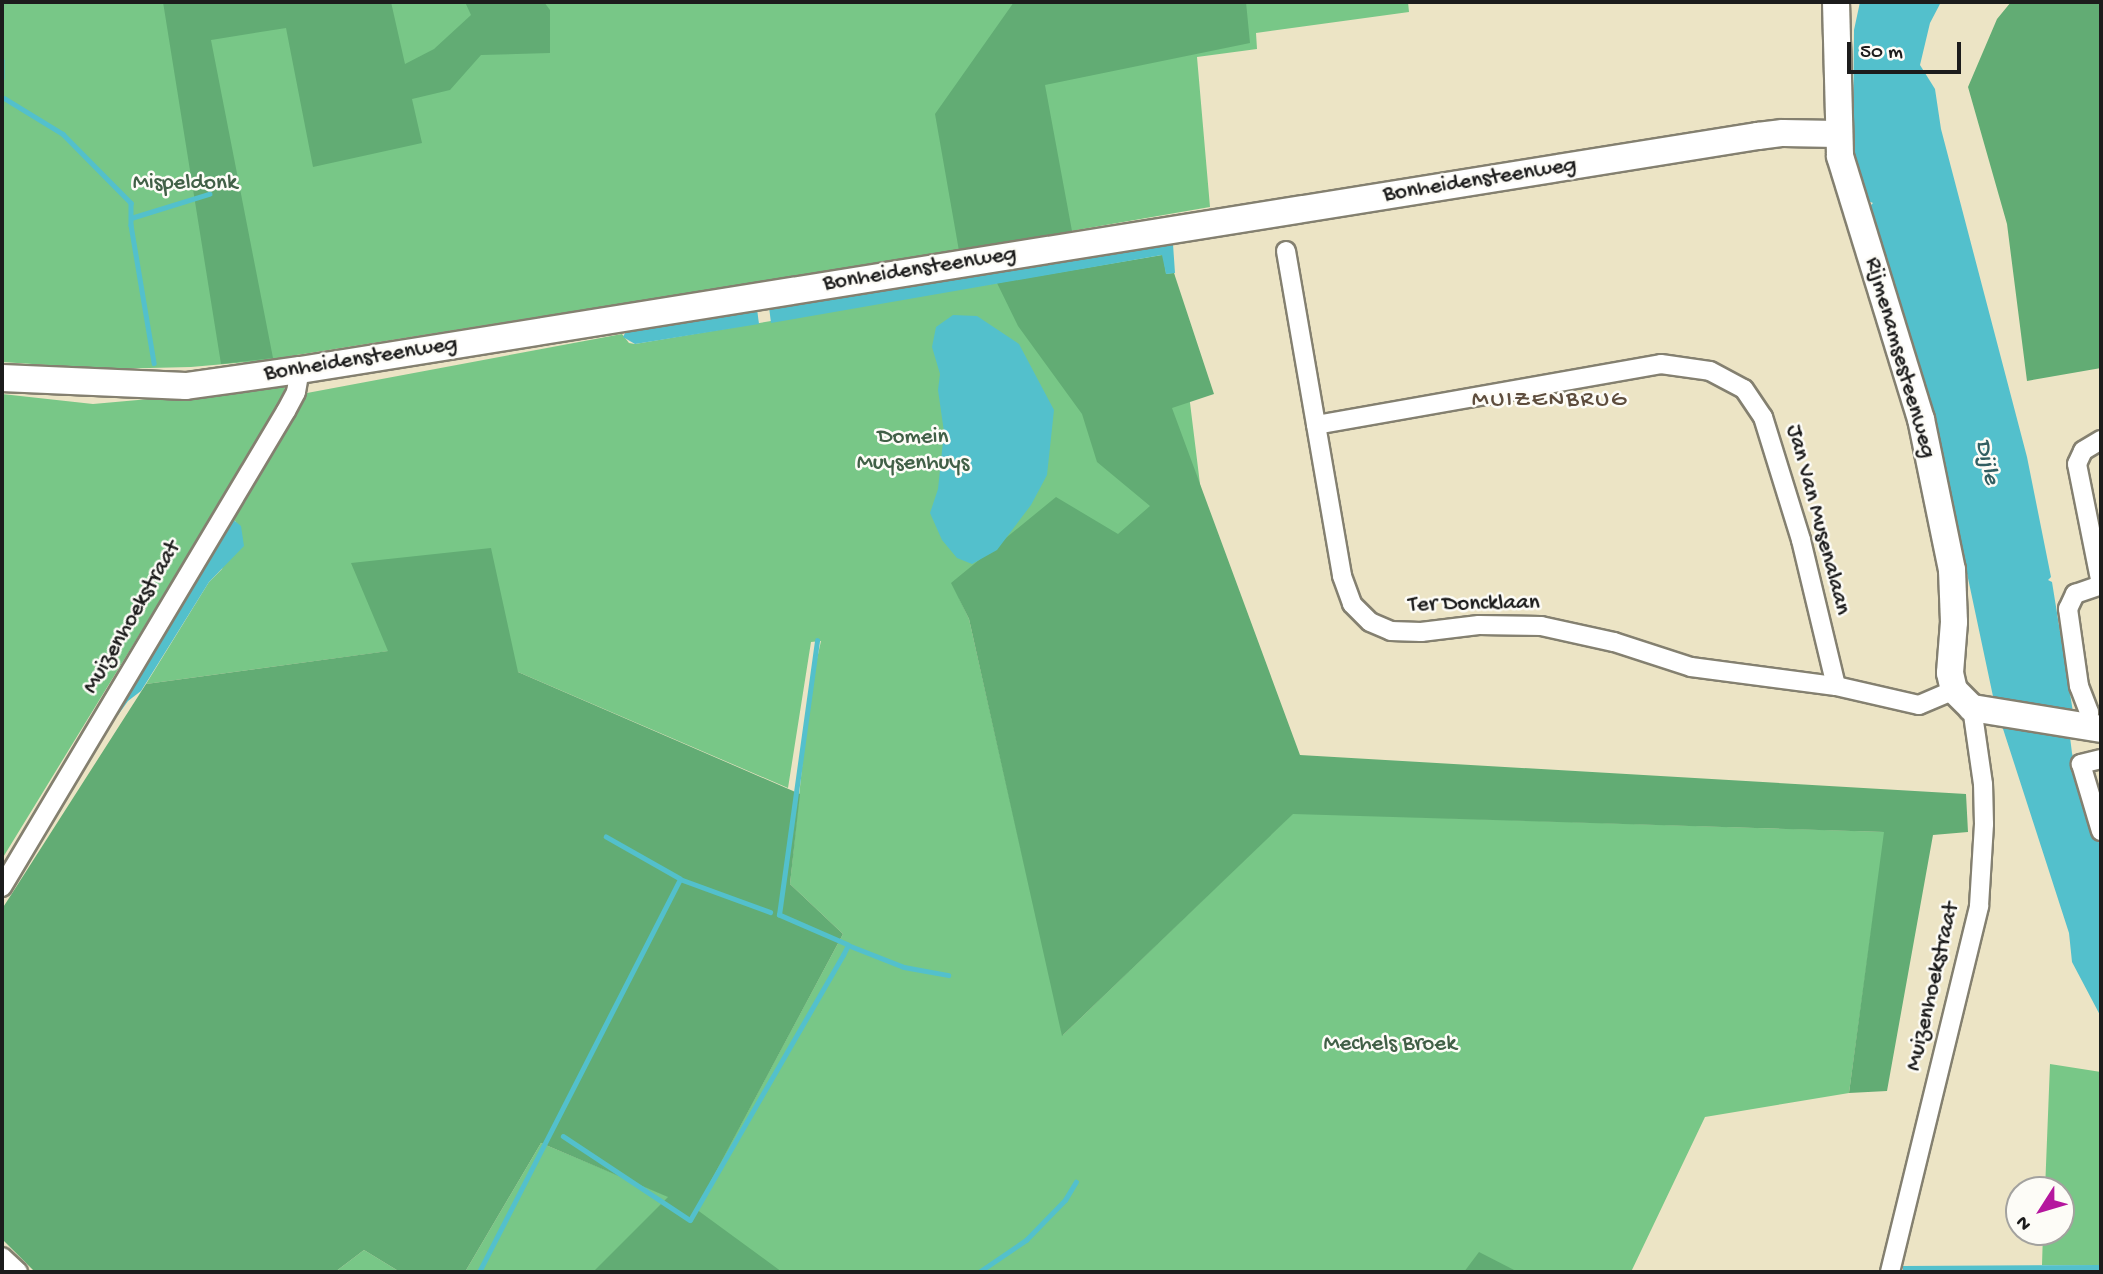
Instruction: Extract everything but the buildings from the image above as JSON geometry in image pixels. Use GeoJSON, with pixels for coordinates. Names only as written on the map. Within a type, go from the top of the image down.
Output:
{"type":"FeatureCollection","features":[{"type":"Feature","properties":{"kind":"street","name":"Rijmenamsesteenweg"},"geometry":{"type":"LineString","coordinates":[[1836,2],[1837,134],[1851,195],[1921,419],[1952,570],[1954,622],[1950,673],[1971,703]]}},
{"type":"Feature","properties":{"kind":"street","name":"Bonheidensteenweg"},"geometry":{"type":"LineString","coordinates":[[2,377],[186,386],[300,370],[1758,136],[1783,133],[1837,134]]}},
{"type":"Feature","properties":{"kind":"street","name":"Ter Doncklaan"},"geometry":{"type":"LineString","coordinates":[[1286,251],[1342,576],[1352,604],[1370,622],[1391,631],[1421,632],[1479,625],[1541,626],[1614,642],[1691,667],[1836,686],[1920,705],[1971,703]]}},
{"type":"Feature","properties":{"kind":"street","name":"Jan Van Musenalaan"},"geometry":{"type":"LineString","coordinates":[[1316,425],[1661,364],[1710,371],[1744,390],[1763,417],[1801,540],[1836,686]]}},
{"type":"Feature","properties":{"kind":"street","name":"Muizenhoekstraat"},"geometry":{"type":"LineString","coordinates":[[2,887],[286,411],[296,392],[300,370]]}},
{"type":"Feature","properties":{"kind":"street"},"geometry":{"type":"LineString","coordinates":[[1971,703],[2091,727],[2089,712],[2079,686],[2068,610],[2075,594],[2101,584],[2077,464],[2083,451],[2101,440]]}},
{"type":"Feature","properties":{"kind":"street","name":"Muizenhoekstraat"},"geometry":{"type":"LineString","coordinates":[[1890,1272],[1979,906],[1984,824],[1983,784],[1971,703]]}},
{"type":"Feature","properties":{"kind":"street"},"geometry":{"type":"LineString","coordinates":[[2094,760],[2081,764],[2101,831]]}},
{"type":"Feature","properties":{"kind":"street"},"geometry":{"type":"LineString","coordinates":[[2,1257],[18,1272]]}},
{"type":"Feature","properties":{"kind":"green space","name":"Mispeldonk"},"geometry":{"type":"Polygon","coordinates":[[[2,2],[1408,2],[1409,12],[1256,33],[1257,49],[1197,57],[1210,207],[978,247],[259,361],[191,367],[108,369],[2,362],[2,2]]]}},
{"type":"Feature","properties":{"kind":"green space"},"geometry":{"type":"Polygon","coordinates":[[[163,2],[391,2],[405,64],[434,49],[471,15],[465,2],[544,2],[550,10],[550,53],[481,55],[450,90],[412,99],[422,143],[313,167],[286,28],[211,40],[273,358],[221,364],[163,2]]]}},
{"type":"Feature","properties":{"kind":"green space"},"geometry":{"type":"Polygon","coordinates":[[[1014,2],[1246,2],[1250,43],[1045,85],[1072,231],[959,251],[935,114],[1014,2]]]}},
{"type":"Feature","properties":{"kind":"green space"},"geometry":{"type":"Polygon","coordinates":[[[2011,2],[2101,2],[2101,368],[2027,381],[2007,224],[1968,87],[1997,19],[2011,2]]]}},
{"type":"Feature","properties":{"kind":"green space","name":"Mechels Broek"},"geometry":{"type":"Polygon","coordinates":[[[1163,255],[1166,274],[1174,273],[1209,557],[959,598],[969,619],[1063,1035],[1293,813],[1885,832],[1849,1093],[1705,1117],[1631,1272],[465,1272],[541,1143],[696,1208],[843,934],[790,884],[810,690],[821,641],[811,642],[788,788],[518,672],[389,651],[146,684],[209,582],[222,569],[236,522],[231,518],[307,393],[622,334],[629,343],[635,344],[1163,255]]]}},
{"type":"Feature","properties":{"kind":"green space"},"geometry":{"type":"Polygon","coordinates":[[[1163,255],[1166,274],[1174,273],[1214,394],[1172,408],[1300,755],[1966,794],[1968,832],[1933,835],[1887,1091],[1849,1093],[1884,832],[1293,814],[1062,1036],[969,619],[951,583],[1056,497],[1118,534],[1150,506],[1097,462],[1082,414],[1018,326],[997,283],[1163,255]]]}},
{"type":"Feature","properties":{"kind":"green space"},"geometry":{"type":"Polygon","coordinates":[[[285,387],[283,400],[2,859],[2,394],[93,404],[285,387]]]}},
{"type":"Feature","properties":{"kind":"green space"},"geometry":{"type":"Polygon","coordinates":[[[491,548],[518,672],[800,794],[790,884],[843,934],[696,1209],[782,1272],[593,1272],[668,1197],[541,1143],[465,1272],[400,1272],[364,1250],[335,1272],[35,1272],[2,1239],[2,909],[146,684],[388,651],[351,563],[491,548]]]}},
{"type":"Feature","properties":{"kind":"green space"},"geometry":{"type":"Polygon","coordinates":[[[2050,1064],[2101,1072],[2101,1265],[2042,1265],[2043,1246],[2075,1246],[2075,1176],[2046,1176],[2050,1064]]]}},
{"type":"Feature","properties":{"kind":"green space"},"geometry":{"type":"Polygon","coordinates":[[[364,1250],[400,1272],[335,1272],[364,1250]]]}},
{"type":"Feature","properties":{"kind":"green space"},"geometry":{"type":"Polygon","coordinates":[[[1479,1252],[1518,1272],[1464,1272],[1479,1252]]]}},
{"type":"Feature","properties":{"kind":"water","name":"Dijle"},"geometry":{"type":"Polygon","coordinates":[[[1860,2],[1941,2],[1930,23],[1920,65],[1935,89],[1941,129],[2027,457],[2051,577],[2048,580],[2052,582],[2073,712],[2070,737],[2072,753],[2084,803],[2101,848],[2101,1017],[2072,962],[2069,933],[1994,701],[1932,408],[1870,206],[1873,203],[1868,201],[1853,148],[1854,30],[1860,2]]]}},
{"type":"Feature","properties":{"kind":"water"},"geometry":{"type":"Polygon","coordinates":[[[1173,244],[1175,273],[1166,274],[1162,255],[771,323],[769,307],[1173,244]]]}},
{"type":"Feature","properties":{"kind":"water"},"geometry":{"type":"Polygon","coordinates":[[[757,309],[759,324],[635,344],[623,337],[626,331],[757,309]]]}},
{"type":"Feature","properties":{"kind":"water"},"geometry":{"type":"Polygon","coordinates":[[[953,315],[977,316],[1019,344],[1054,410],[1047,475],[1031,505],[997,550],[972,564],[957,558],[942,540],[930,513],[938,489],[944,432],[938,390],[940,374],[932,347],[936,327],[953,315]]]}},
{"type":"Feature","properties":{"kind":"water"},"geometry":{"type":"Polygon","coordinates":[[[231,518],[241,526],[244,546],[209,582],[141,691],[128,701],[118,715],[112,712],[231,518]]]}},
{"type":"Feature","properties":{"kind":"water"},"geometry":{"type":"Polygon","coordinates":[[[2101,1265],[2101,1272],[1903,1272],[1903,1266],[2101,1265]]]}},
{"type":"Feature","properties":{"kind":"waterway"},"geometry":{"type":"LineString","coordinates":[[2,60],[2,78]]}},
{"type":"Feature","properties":{"kind":"waterway"},"geometry":{"type":"LineString","coordinates":[[4,98],[63,134],[131,203],[131,225],[154,363]]}},
{"type":"Feature","properties":{"kind":"waterway"},"geometry":{"type":"LineString","coordinates":[[131,218],[209,194]]}},
{"type":"Feature","properties":{"kind":"waterway"},"geometry":{"type":"LineString","coordinates":[[563,1136],[690,1220],[843,955],[848,945],[779,915],[817,641]]}},
{"type":"Feature","properties":{"kind":"waterway"},"geometry":{"type":"LineString","coordinates":[[479,1272],[680,879],[606,837]]}},
{"type":"Feature","properties":{"kind":"waterway"},"geometry":{"type":"LineString","coordinates":[[680,879],[770,912]]}},
{"type":"Feature","properties":{"kind":"waterway"},"geometry":{"type":"LineString","coordinates":[[848,945],[904,967],[948,975]]}},
{"type":"Feature","properties":{"kind":"waterway"},"geometry":{"type":"LineString","coordinates":[[979,1272],[1026,1240],[1065,1200],[1076,1182]]}},
{"type":"Feature","properties":{"kind":"district","name":"MUIZENBRUG"},"geometry":{"type":"Point","coordinates":[1550,401]}},
{"type":"Feature","properties":{"kind":"park label","name":"Domein Muysenhuys"},"geometry":{"type":"Point","coordinates":[913,451]}}]}
